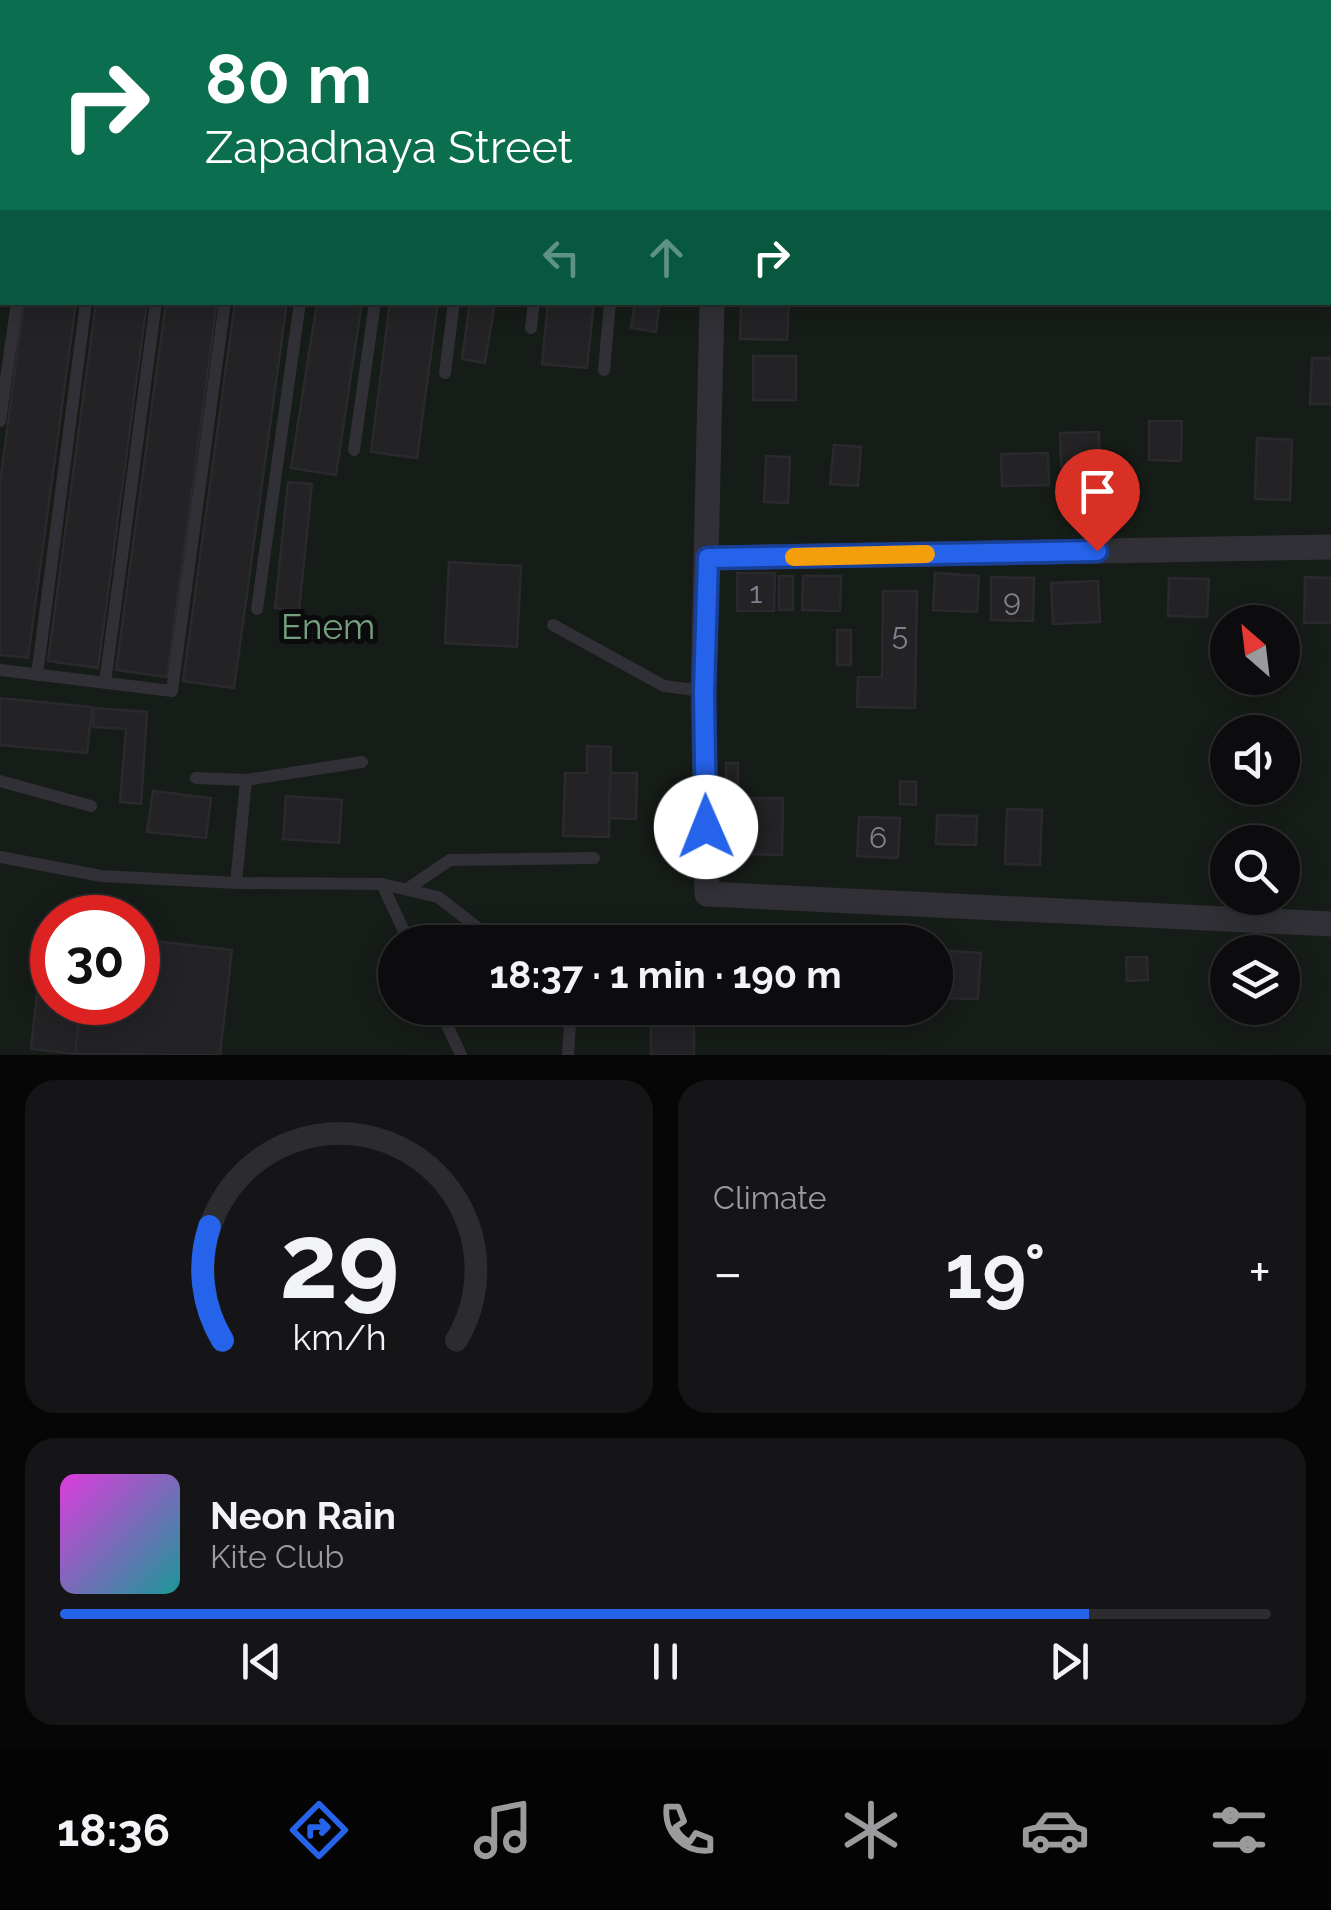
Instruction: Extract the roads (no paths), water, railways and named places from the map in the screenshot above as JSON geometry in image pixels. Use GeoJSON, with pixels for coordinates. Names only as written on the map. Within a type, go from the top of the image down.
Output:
{"type":"FeatureCollection","features":[{"type":"Feature","properties":{"kind":"street"},"geometry":{"type":"LineString","coordinates":[[712,305],[704,692],[707,894],[1331,924]]}},
{"type":"Feature","properties":{"kind":"street"},"geometry":{"type":"LineString","coordinates":[[708,558],[1331,547]]}},
{"type":"Feature","properties":{"kind":"lane"},"geometry":{"type":"LineString","coordinates":[[0,421],[17,305]]}},
{"type":"Feature","properties":{"kind":"lane"},"geometry":{"type":"LineString","coordinates":[[37,674],[86,305]]}},
{"type":"Feature","properties":{"kind":"lane"},"geometry":{"type":"LineString","coordinates":[[105,683],[156,305]]}},
{"type":"Feature","properties":{"kind":"lane"},"geometry":{"type":"LineString","coordinates":[[0,670],[172,691],[225,305]]}},
{"type":"Feature","properties":{"kind":"lane"},"geometry":{"type":"LineString","coordinates":[[257,608],[300,305]]}},
{"type":"Feature","properties":{"kind":"lane"},"geometry":{"type":"LineString","coordinates":[[354,450],[375,305]]}},
{"type":"Feature","properties":{"kind":"lane"},"geometry":{"type":"LineString","coordinates":[[445,373],[454,305]]}},
{"type":"Feature","properties":{"kind":"lane"},"geometry":{"type":"LineString","coordinates":[[530,328],[534,305]]}},
{"type":"Feature","properties":{"kind":"lane"},"geometry":{"type":"LineString","coordinates":[[604,370],[610,305]]}},
{"type":"Feature","properties":{"kind":"lane"},"geometry":{"type":"LineString","coordinates":[[553,625],[664,686],[704,692]]}},
{"type":"Feature","properties":{"kind":"lane"},"geometry":{"type":"LineString","coordinates":[[196,778],[246,780],[362,762]]}},
{"type":"Feature","properties":{"kind":"lane"},"geometry":{"type":"LineString","coordinates":[[236,883],[246,780]]}},
{"type":"Feature","properties":{"kind":"lane"},"geometry":{"type":"LineString","coordinates":[[0,781],[90,806]]}},
{"type":"Feature","properties":{"kind":"lane"},"geometry":{"type":"LineString","coordinates":[[0,857],[102,876],[236,883],[382,884],[438,897],[474,925]]}},
{"type":"Feature","properties":{"kind":"lane"},"geometry":{"type":"LineString","coordinates":[[406,890],[450,860],[594,858]]}},
{"type":"Feature","properties":{"kind":"lane"},"geometry":{"type":"LineString","coordinates":[[382,884],[401,925]]}},
{"type":"Feature","properties":{"kind":"lane"},"geometry":{"type":"LineString","coordinates":[[447,1025],[461,1055]]}},
{"type":"Feature","properties":{"kind":"lane"},"geometry":{"type":"LineString","coordinates":[[568,1055],[569,1025]]}},
{"type":"Feature","properties":{"kind":"park label","name":"Enem"},"geometry":{"type":"Point","coordinates":[328,626]}}]}
